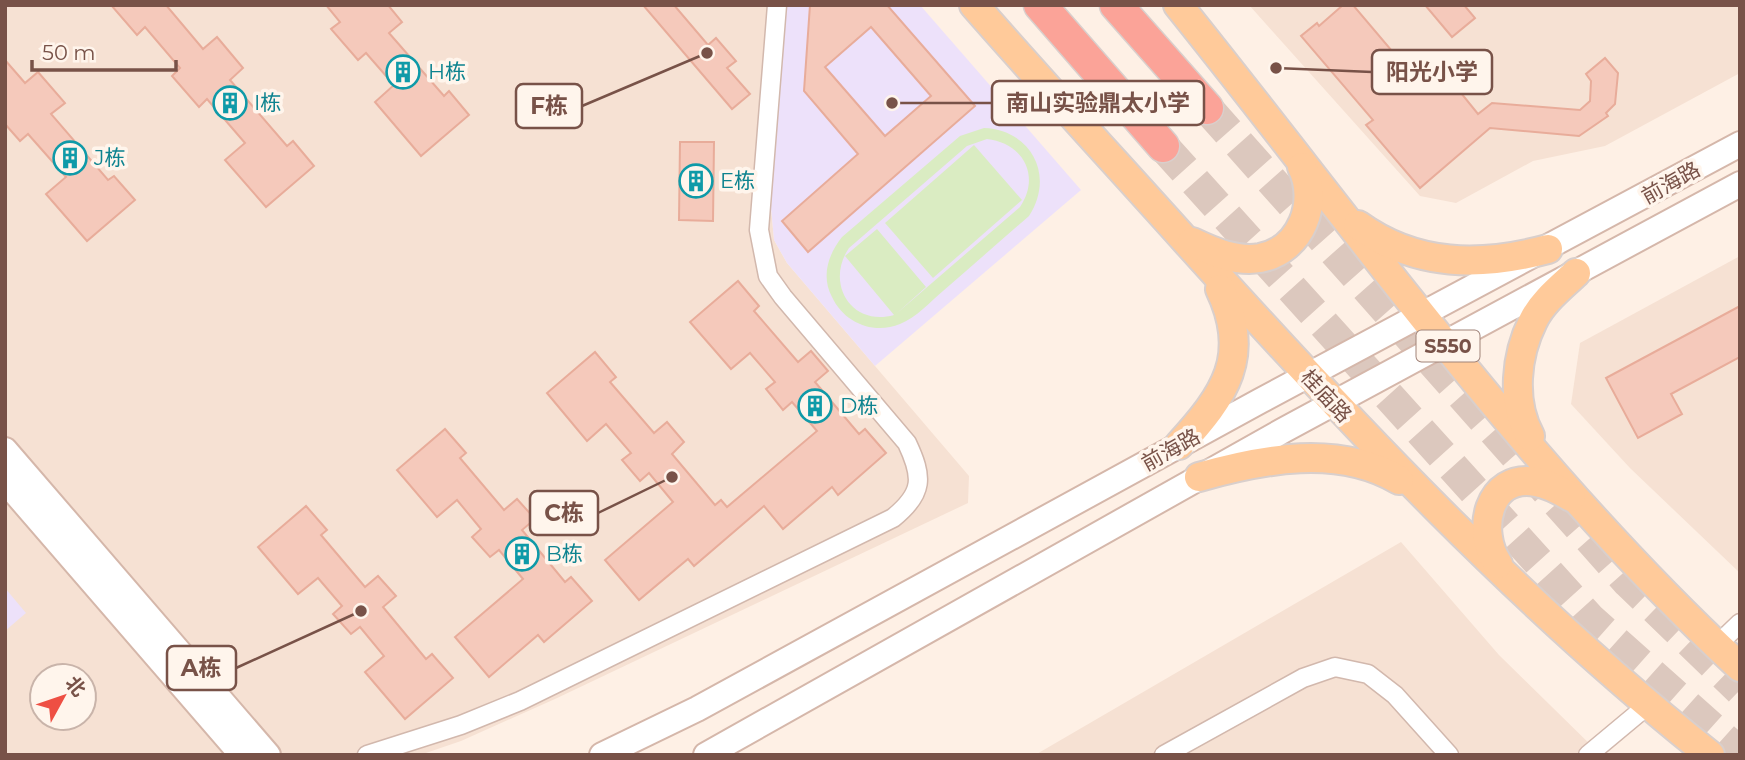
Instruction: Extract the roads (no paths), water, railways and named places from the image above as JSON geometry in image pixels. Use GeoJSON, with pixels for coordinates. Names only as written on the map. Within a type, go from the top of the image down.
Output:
{"type":"FeatureCollection","features":[{"type":"Feature","properties":{"kind":"highway"},"geometry":{"type":"LineString","coordinates":[[1040,5],[1163,146]]}},
{"type":"Feature","properties":{"kind":"highway"},"geometry":{"type":"LineString","coordinates":[[1116,5],[1207,108]]}},
{"type":"Feature","properties":{"kind":"main road","name":"桂庙路"},"geometry":{"type":"LineString","coordinates":[[974,5],[1307,376],[1417,490],[1648,705],[1710,755]]}},
{"type":"Feature","properties":{"kind":"main road","name":"S550"},"geometry":{"type":"LineString","coordinates":[[1178,5],[1422,315],[1541,457],[1644,573],[1740,667]]}},
{"type":"Feature","properties":{"kind":"main road","name":"前海路"},"geometry":{"type":"LineString","coordinates":[[603,755],[697,709],[1179,445],[1740,144]]}},
{"type":"Feature","properties":{"kind":"main road"},"geometry":{"type":"LineString","coordinates":[[1183,238],[1216,253],[1240,259],[1261,258],[1289,243],[1307,216],[1310,199],[1307,177],[1294,151]]}},
{"type":"Feature","properties":{"kind":"main road","name":"前海路"},"geometry":{"type":"LineString","coordinates":[[706,755],[1199,477],[1740,184]]}},
{"type":"Feature","properties":{"kind":"main road"},"geometry":{"type":"LineString","coordinates":[[1333,202],[1359,226],[1381,241],[1409,253],[1440,260],[1471,263],[1508,260],[1548,249]]}},
{"type":"Feature","properties":{"kind":"main road"},"geometry":{"type":"LineString","coordinates":[[1179,445],[1223,389],[1236,346],[1228,305],[1202,259]]}},
{"type":"Feature","properties":{"kind":"main road"},"geometry":{"type":"LineString","coordinates":[[1541,457],[1526,429],[1518,399],[1518,373],[1533,320],[1549,299],[1576,273]]}},
{"type":"Feature","properties":{"kind":"main road"},"geometry":{"type":"LineString","coordinates":[[5,450],[268,755]]}},
{"type":"Feature","properties":{"kind":"main road"},"geometry":{"type":"LineString","coordinates":[[1199,477],[1240,466],[1329,458],[1371,466],[1417,490]]}},
{"type":"Feature","properties":{"kind":"main road"},"geometry":{"type":"LineString","coordinates":[[5,481],[242,755]]}},
{"type":"Feature","properties":{"kind":"main road"},"geometry":{"type":"LineString","coordinates":[[1505,573],[1492,555],[1485,520],[1490,504],[1500,493],[1514,484],[1534,482],[1560,491],[1583,504]]}},
{"type":"Feature","properties":{"kind":"street"},"geometry":{"type":"LineString","coordinates":[[368,755],[461,725],[520,701],[893,518],[909,505],[919,482],[917,464],[907,443],[783,297],[768,276],[762,255],[760,205],[777,5]]}},
{"type":"Feature","properties":{"kind":"street"},"geometry":{"type":"LineString","coordinates":[[1716,646],[1740,623]]}},
{"type":"Feature","properties":{"kind":"street"},"geometry":{"type":"LineString","coordinates":[[1164,755],[1303,678],[1335,667],[1368,674],[1395,695],[1449,755]]}},
{"type":"Feature","properties":{"kind":"street"},"geometry":{"type":"LineString","coordinates":[[1588,755],[1648,705]]}},
{"type":"Feature","properties":{"kind":"tunnel"},"geometry":{"type":"LineString","coordinates":[[1207,108],[1628,582],[1740,690]]}},
{"type":"Feature","properties":{"kind":"tunnel"},"geometry":{"type":"LineString","coordinates":[[1163,146],[1590,619],[1740,753]]}},
{"type":"Feature","properties":{"kind":"place","name":"F栋"},"geometry":{"type":"Point","coordinates":[707,53]}},
{"type":"Feature","properties":{"kind":"place","name":"阳光小学"},"geometry":{"type":"Point","coordinates":[1276,68]}},
{"type":"Feature","properties":{"kind":"place","name":"H栋"},"geometry":{"type":"Point","coordinates":[403,72]}},
{"type":"Feature","properties":{"kind":"place","name":"I栋"},"geometry":{"type":"Point","coordinates":[230,103]}},
{"type":"Feature","properties":{"kind":"place","name":"南山实验鼎太小学"},"geometry":{"type":"Point","coordinates":[892,103]}},
{"type":"Feature","properties":{"kind":"place","name":"J栋"},"geometry":{"type":"Point","coordinates":[70,158]}},
{"type":"Feature","properties":{"kind":"place","name":"E栋"},"geometry":{"type":"Point","coordinates":[696,181]}},
{"type":"Feature","properties":{"kind":"place","name":"D栋"},"geometry":{"type":"Point","coordinates":[815,406]}},
{"type":"Feature","properties":{"kind":"place","name":"C栋"},"geometry":{"type":"Point","coordinates":[672,477]}},
{"type":"Feature","properties":{"kind":"place","name":"B栋"},"geometry":{"type":"Point","coordinates":[522,554]}},
{"type":"Feature","properties":{"kind":"place","name":"A栋"},"geometry":{"type":"Point","coordinates":[361,611]}}]}
